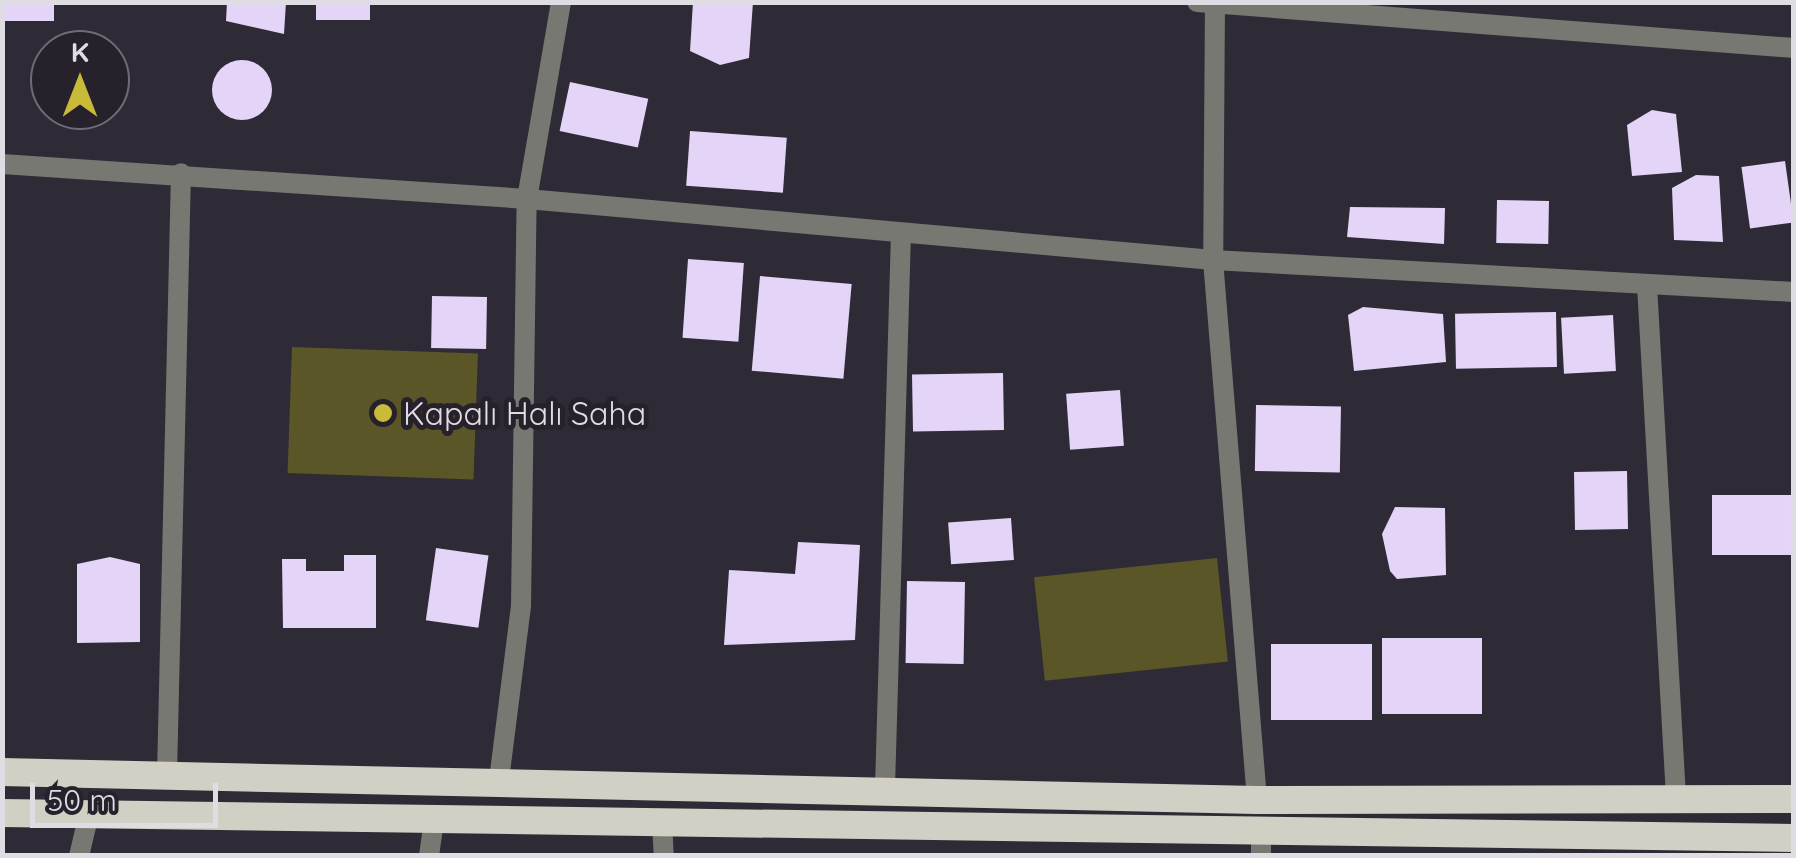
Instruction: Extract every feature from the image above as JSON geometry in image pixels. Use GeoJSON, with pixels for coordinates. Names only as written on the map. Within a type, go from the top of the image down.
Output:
{"type":"FeatureCollection","features":[{"type":"Feature","properties":{"kind":"highway"},"geometry":{"type":"LineString","coordinates":[[2,772],[885,788],[1256,800],[1794,799]]}},
{"type":"Feature","properties":{"kind":"highway"},"geometry":{"type":"LineString","coordinates":[[2,813],[662,822],[1261,843],[1794,838]]}},
{"type":"Feature","properties":{"kind":"street"},"geometry":{"type":"LineString","coordinates":[[499,780],[521,605],[527,199],[561,2]]}},
{"type":"Feature","properties":{"kind":"street"},"geometry":{"type":"LineString","coordinates":[[1256,800],[1213,260],[1209,3],[1794,48]]}},
{"type":"Feature","properties":{"kind":"street"},"geometry":{"type":"LineString","coordinates":[[2,164],[527,199],[1213,260],[1794,292]]}},
{"type":"Feature","properties":{"kind":"street"},"geometry":{"type":"LineString","coordinates":[[167,775],[181,173]]}},
{"type":"Feature","properties":{"kind":"street"},"geometry":{"type":"LineString","coordinates":[[885,788],[901,234]]}},
{"type":"Feature","properties":{"kind":"street"},"geometry":{"type":"LineString","coordinates":[[1647,285],[1676,797]]}},
{"type":"Feature","properties":{"kind":"street"},"geometry":{"type":"LineString","coordinates":[[80,856],[89,814]]}},
{"type":"Feature","properties":{"kind":"street"},"geometry":{"type":"LineString","coordinates":[[430,856],[434,819]]}},
{"type":"Feature","properties":{"kind":"street"},"geometry":{"type":"LineString","coordinates":[[662,822],[664,856]]}},
{"type":"Feature","properties":{"kind":"shaded area","name":"Kapalı Halı Saha"},"geometry":{"type":"Polygon","coordinates":[[[292,347],[478,353],[473,479],[288,473],[292,347]]]}},
{"type":"Feature","properties":{"kind":"shaded area"},"geometry":{"type":"Polygon","coordinates":[[[1217,558],[1228,661],[1045,681],[1034,577],[1217,558]]]}},
{"type":"Feature","properties":{"kind":"building"},"geometry":{"type":"Polygon","coordinates":[[[2,2],[54,2],[54,21],[2,21],[2,2]]]}},
{"type":"Feature","properties":{"kind":"building"},"geometry":{"type":"Polygon","coordinates":[[[227,2],[286,2],[284,34],[226,21],[227,2]]]}},
{"type":"Feature","properties":{"kind":"building"},"geometry":{"type":"Polygon","coordinates":[[[316,2],[370,2],[370,20],[316,20],[316,2]]]}},
{"type":"Feature","properties":{"kind":"building"},"geometry":{"type":"Polygon","coordinates":[[[693,2],[753,2],[749,58],[720,65],[690,51],[693,2]]]}},
{"type":"Feature","properties":{"kind":"building"},"geometry":{"type":"Polygon","coordinates":[[[242,60],[263,69],[272,90],[263,111],[242,120],[221,111],[212,90],[221,69],[242,60]]]}},
{"type":"Feature","properties":{"kind":"building"},"geometry":{"type":"Polygon","coordinates":[[[570,82],[648,99],[638,148],[560,131],[570,82]]]}},
{"type":"Feature","properties":{"kind":"building"},"geometry":{"type":"Polygon","coordinates":[[[1652,110],[1676,114],[1682,172],[1632,176],[1627,125],[1652,110]]]}},
{"type":"Feature","properties":{"kind":"building"},"geometry":{"type":"Polygon","coordinates":[[[690,131],[787,138],[783,193],[686,186],[690,131]]]}},
{"type":"Feature","properties":{"kind":"building"},"geometry":{"type":"Polygon","coordinates":[[[1785,161],[1794,222],[1750,229],[1741,167],[1785,161]]]}},
{"type":"Feature","properties":{"kind":"building"},"geometry":{"type":"Polygon","coordinates":[[[1696,175],[1719,176],[1723,242],[1674,240],[1672,188],[1696,175]]]}},
{"type":"Feature","properties":{"kind":"building"},"geometry":{"type":"Polygon","coordinates":[[[1497,200],[1549,201],[1548,244],[1496,243],[1497,200]]]}},
{"type":"Feature","properties":{"kind":"building"},"geometry":{"type":"Polygon","coordinates":[[[1350,207],[1445,208],[1444,244],[1347,237],[1350,207]]]}},
{"type":"Feature","properties":{"kind":"building"},"geometry":{"type":"Polygon","coordinates":[[[688,259],[744,263],[738,342],[682,338],[688,259]]]}},
{"type":"Feature","properties":{"kind":"building"},"geometry":{"type":"Polygon","coordinates":[[[760,276],[852,284],[843,379],[752,371],[760,276]]]}},
{"type":"Feature","properties":{"kind":"building"},"geometry":{"type":"Polygon","coordinates":[[[432,296],[487,297],[486,349],[431,348],[432,296]]]}},
{"type":"Feature","properties":{"kind":"building"},"geometry":{"type":"Polygon","coordinates":[[[1363,307],[1443,314],[1446,362],[1354,371],[1348,315],[1363,307]]]}},
{"type":"Feature","properties":{"kind":"building"},"geometry":{"type":"Polygon","coordinates":[[[1556,312],[1557,367],[1456,369],[1455,314],[1556,312]]]}},
{"type":"Feature","properties":{"kind":"building"},"geometry":{"type":"Polygon","coordinates":[[[1613,315],[1616,371],[1564,374],[1561,318],[1613,315]]]}},
{"type":"Feature","properties":{"kind":"building"},"geometry":{"type":"Polygon","coordinates":[[[1003,373],[1004,430],[913,432],[912,375],[1003,373]]]}},
{"type":"Feature","properties":{"kind":"building"},"geometry":{"type":"Polygon","coordinates":[[[1120,390],[1124,446],[1070,450],[1066,394],[1120,390]]]}},
{"type":"Feature","properties":{"kind":"building"},"geometry":{"type":"Polygon","coordinates":[[[1256,405],[1341,406],[1340,472],[1255,471],[1256,405]]]}},
{"type":"Feature","properties":{"kind":"building"},"geometry":{"type":"Polygon","coordinates":[[[1627,471],[1628,529],[1575,530],[1574,472],[1627,471]]]}},
{"type":"Feature","properties":{"kind":"building"},"geometry":{"type":"Polygon","coordinates":[[[1712,495],[1794,495],[1794,555],[1712,555],[1712,495]]]}},
{"type":"Feature","properties":{"kind":"building"},"geometry":{"type":"Polygon","coordinates":[[[1395,507],[1445,508],[1446,575],[1397,579],[1390,571],[1382,534],[1395,507]]]}},
{"type":"Feature","properties":{"kind":"building"},"geometry":{"type":"Polygon","coordinates":[[[1011,518],[1014,560],[951,564],[948,522],[1011,518]]]}},
{"type":"Feature","properties":{"kind":"building"},"geometry":{"type":"Polygon","coordinates":[[[798,542],[860,545],[855,640],[724,645],[729,570],[795,574],[798,542]]]}},
{"type":"Feature","properties":{"kind":"building"},"geometry":{"type":"Polygon","coordinates":[[[436,548],[488,555],[478,628],[426,620],[436,548]]]}},
{"type":"Feature","properties":{"kind":"building"},"geometry":{"type":"Polygon","coordinates":[[[344,555],[376,555],[376,628],[283,628],[282,559],[306,559],[306,571],[344,571],[344,555]]]}},
{"type":"Feature","properties":{"kind":"building"},"geometry":{"type":"Polygon","coordinates":[[[110,557],[140,564],[140,642],[77,643],[77,564],[110,557]]]}},
{"type":"Feature","properties":{"kind":"building"},"geometry":{"type":"Polygon","coordinates":[[[907,581],[965,582],[964,664],[906,663],[907,581]]]}},
{"type":"Feature","properties":{"kind":"building"},"geometry":{"type":"Polygon","coordinates":[[[1382,638],[1482,638],[1482,714],[1382,714],[1382,638]]]}},
{"type":"Feature","properties":{"kind":"building"},"geometry":{"type":"Polygon","coordinates":[[[1271,644],[1372,644],[1372,720],[1271,720],[1271,644]]]}},
{"type":"Feature","properties":{"kind":"place","name":"Kapalı Halı Saha"},"geometry":{"type":"Point","coordinates":[383,413]}}]}
